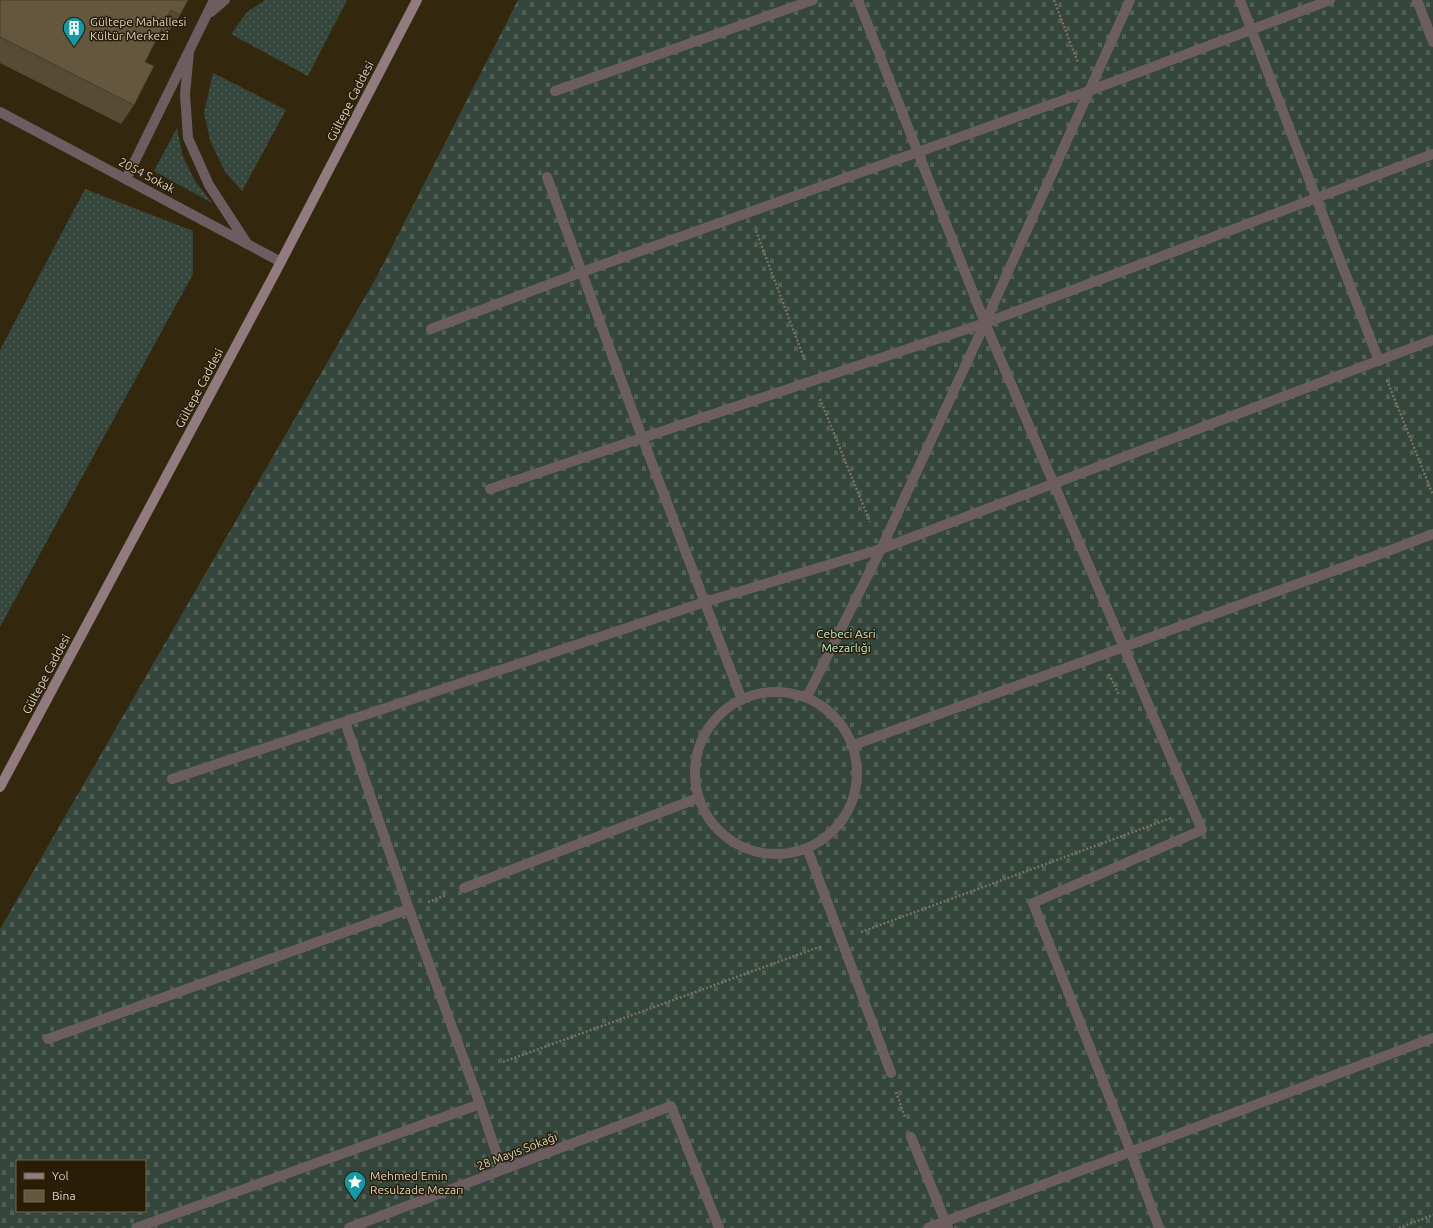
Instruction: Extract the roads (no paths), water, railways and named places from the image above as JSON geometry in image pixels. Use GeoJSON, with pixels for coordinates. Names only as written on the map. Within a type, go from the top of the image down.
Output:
{"type":"FeatureCollection","features":[{"type":"Feature","properties":{"kind":"main road","name":"Gültepe Caddesi"},"geometry":{"type":"LineString","coordinates":[[0,787],[281,262],[417,0]]}},
{"type":"Feature","properties":{"kind":"lane"},"geometry":{"type":"LineString","coordinates":[[126,179],[214,0]]}},
{"type":"Feature","properties":{"kind":"lane"},"geometry":{"type":"LineString","coordinates":[[207,16],[225,0]]}},
{"type":"Feature","properties":{"kind":"lane"},"geometry":{"type":"LineString","coordinates":[[555,91],[813,0]]}},
{"type":"Feature","properties":{"kind":"lane"},"geometry":{"type":"LineString","coordinates":[[858,0],[985,324],[1202,830],[1033,903],[1160,1228]]}},
{"type":"Feature","properties":{"kind":"lane"},"geometry":{"type":"LineString","coordinates":[[807,698],[881,549],[985,324],[1130,0]]}},
{"type":"Feature","properties":{"kind":"lane"},"geometry":{"type":"LineString","coordinates":[[1240,0],[1379,361]]}},
{"type":"Feature","properties":{"kind":"lane"},"geometry":{"type":"LineString","coordinates":[[431,329],[582,272],[1089,91],[1330,0]]}},
{"type":"Feature","properties":{"kind":"lane"},"geometry":{"type":"LineString","coordinates":[[1418,0],[1433,42]]}},
{"type":"Feature","properties":{"kind":"lane"},"geometry":{"type":"LineString","coordinates":[[189,52],[185,94],[188,138],[209,185],[247,243]]}},
{"type":"Feature","properties":{"kind":"lane","name":"2054 Sokak"},"geometry":{"type":"LineString","coordinates":[[0,112],[281,262]]}},
{"type":"Feature","properties":{"kind":"lane"},"geometry":{"type":"LineString","coordinates":[[490,489],[642,437],[985,324],[1433,154]]}},
{"type":"Feature","properties":{"kind":"lane"},"geometry":{"type":"LineString","coordinates":[[547,177],[642,437],[742,700]]}},
{"type":"Feature","properties":{"kind":"lane"},"geometry":{"type":"LineString","coordinates":[[172,779],[705,602],[881,549],[1433,340]]}},
{"type":"Feature","properties":{"kind":"lane"},"geometry":{"type":"LineString","coordinates":[[851,746],[1433,534]]}},
{"type":"Feature","properties":{"kind":"lane"},"geometry":{"type":"LineString","coordinates":[[781,692],[807,698],[830,712],[847,733],[856,759],[856,786],[847,812],[830,833],[807,848],[780,854],[753,850],[729,839],[710,821],[698,798],[694,772],[698,746],[711,723],[730,705],[742,700],[754,694],[781,692]]}},
{"type":"Feature","properties":{"kind":"lane"},"geometry":{"type":"LineString","coordinates":[[345,722],[409,909],[480,1104],[502,1170]]}},
{"type":"Feature","properties":{"kind":"lane"},"geometry":{"type":"LineString","coordinates":[[464,888],[698,798]]}},
{"type":"Feature","properties":{"kind":"lane"},"geometry":{"type":"LineString","coordinates":[[807,848],[891,1073]]}},
{"type":"Feature","properties":{"kind":"lane"},"geometry":{"type":"LineString","coordinates":[[48,1039],[409,909]]}},
{"type":"Feature","properties":{"kind":"lane"},"geometry":{"type":"LineString","coordinates":[[928,1228],[947,1225],[1131,1152],[1433,1038]]}},
{"type":"Feature","properties":{"kind":"lane"},"geometry":{"type":"LineString","coordinates":[[136,1228],[480,1104]]}},
{"type":"Feature","properties":{"kind":"lane","name":"28 Mayıs Sokağı"},"geometry":{"type":"LineString","coordinates":[[349,1228],[671,1106],[719,1228]]}},
{"type":"Feature","properties":{"kind":"lane"},"geometry":{"type":"LineString","coordinates":[[911,1137],[947,1225]]}},
{"type":"Feature","properties":{"kind":"place","name":"Gültepe Mahallesi Kültür Merkezi"},"geometry":{"type":"Point","coordinates":[74,48]}},
{"type":"Feature","properties":{"kind":"place","name":"Mehmed Emin Resulzade Mezarı"},"geometry":{"type":"Point","coordinates":[355,1202]}},
{"type":"Feature","properties":{"kind":"park label","name":"Cebeci Asri Mezarlığı"},"geometry":{"type":"Point","coordinates":[846,640]}}]}
